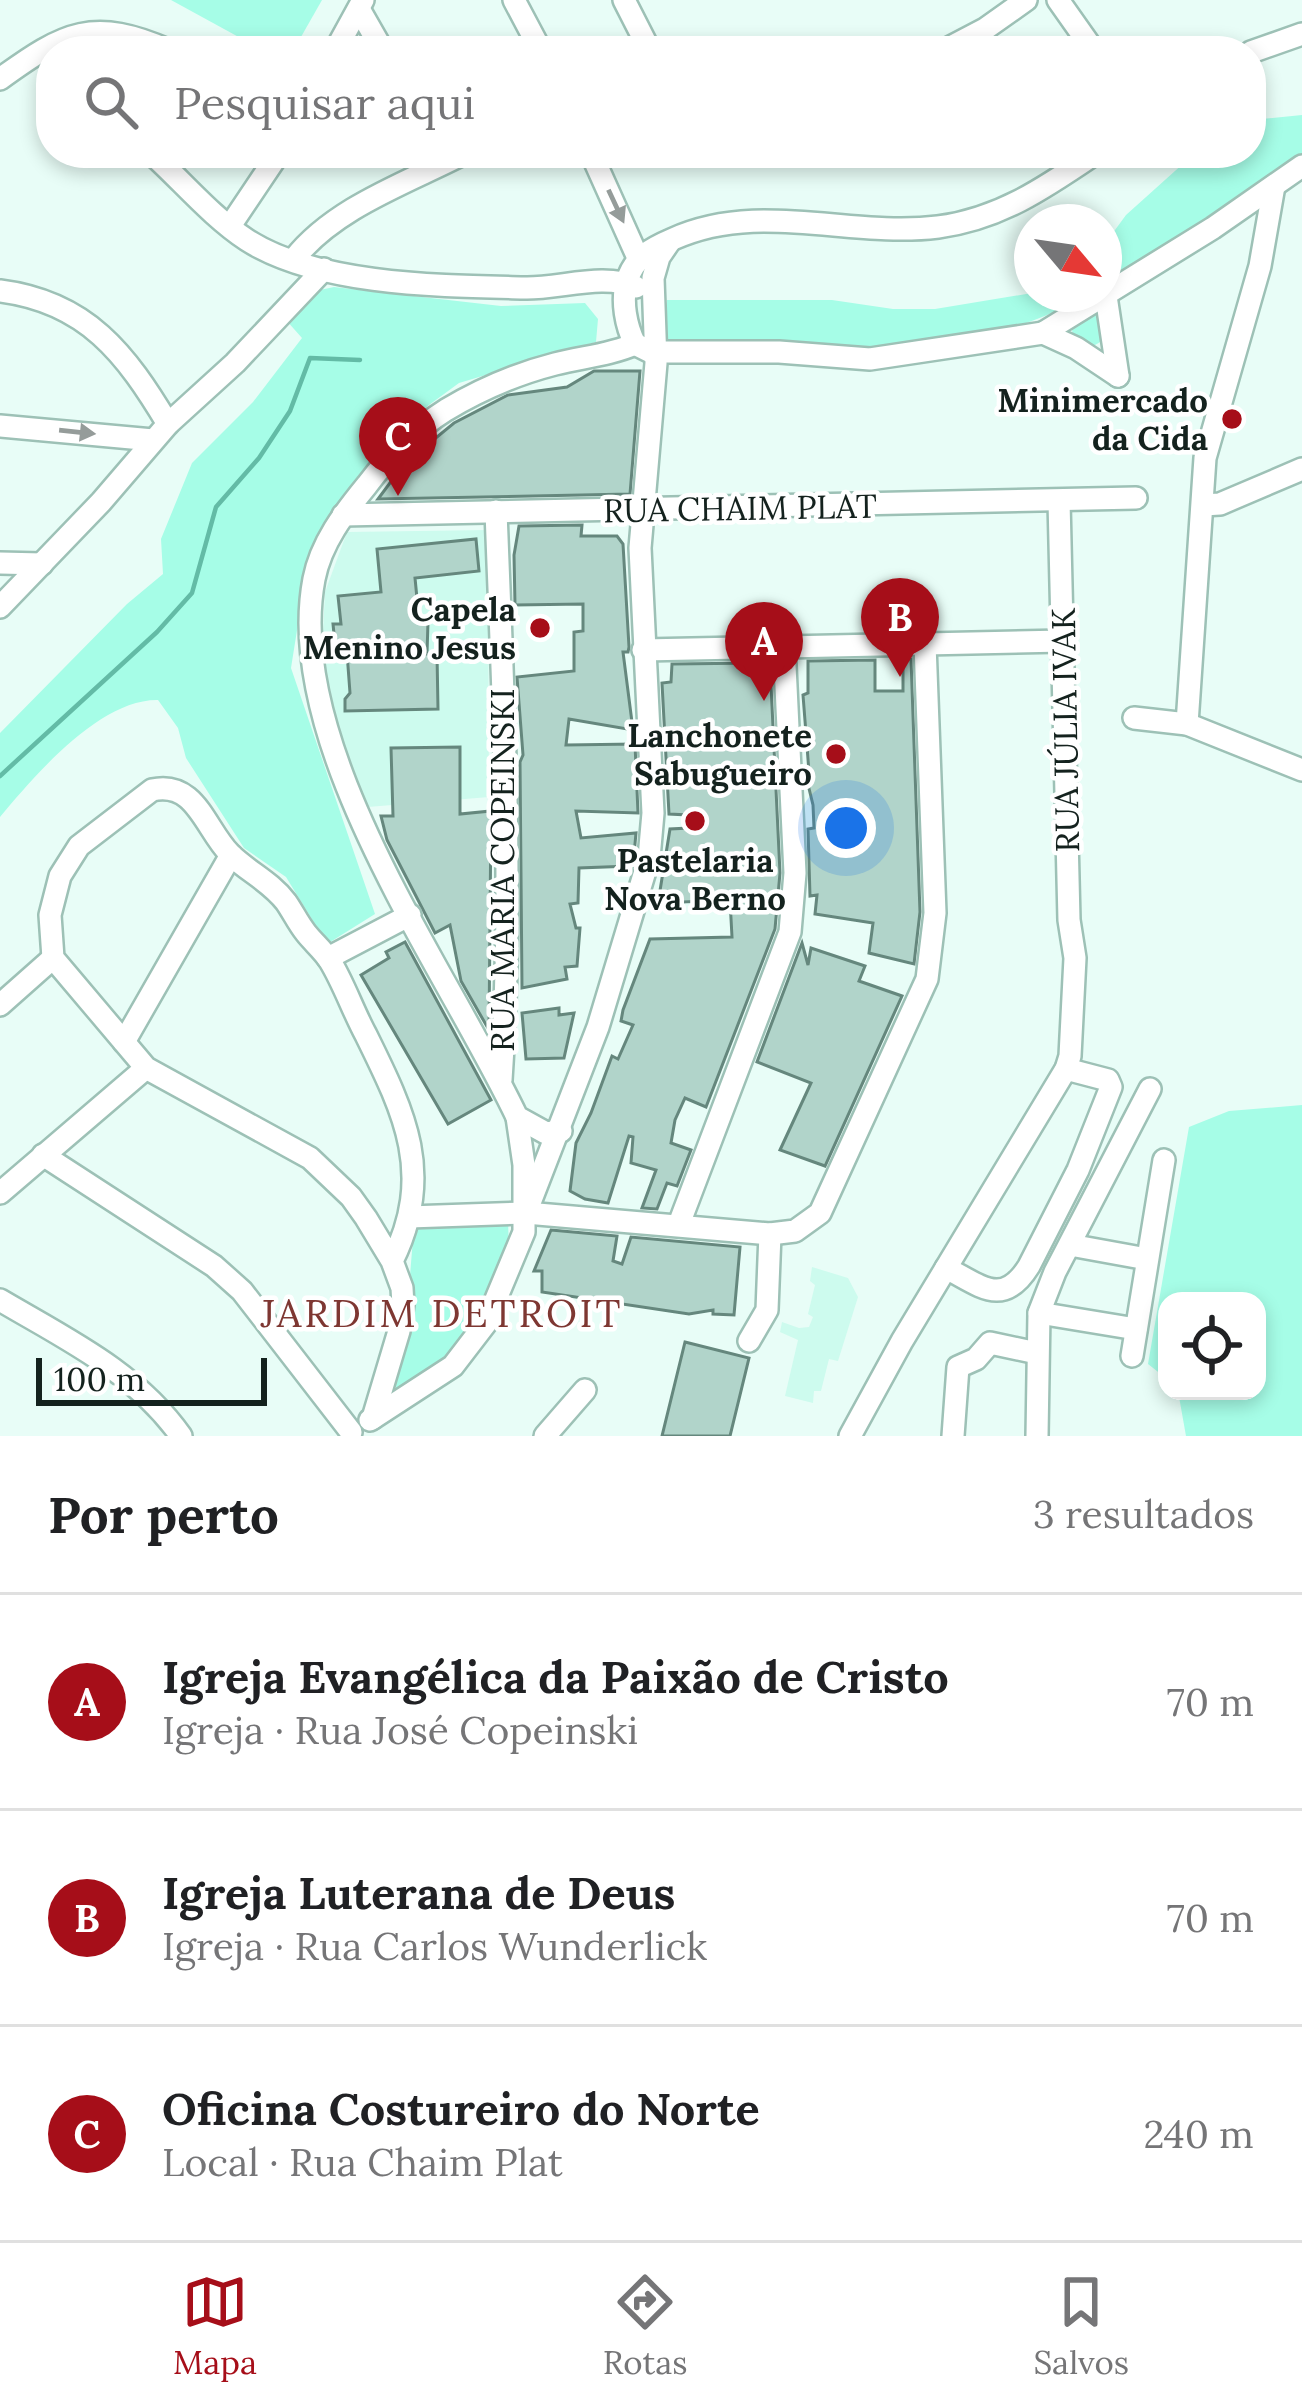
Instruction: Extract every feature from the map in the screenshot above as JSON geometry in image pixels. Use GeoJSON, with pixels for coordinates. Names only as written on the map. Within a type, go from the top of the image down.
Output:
{"type":"FeatureCollection","features":[{"type":"Feature","properties":{"kind":"street"},"geometry":{"type":"LineString","coordinates":[[514,0],[533,36]]}},
{"type":"Feature","properties":{"kind":"street"},"geometry":{"type":"LineString","coordinates":[[624,0],[642,36]]}},
{"type":"Feature","properties":{"kind":"street"},"geometry":{"type":"LineString","coordinates":[[972,36],[1026,0]]}},
{"type":"Feature","properties":{"kind":"street"},"geometry":{"type":"LineString","coordinates":[[1058,0],[1083,36]]}},
{"type":"Feature","properties":{"kind":"street"},"geometry":{"type":"LineString","coordinates":[[343,36],[361,4]]}},
{"type":"Feature","properties":{"kind":"street"},"geometry":{"type":"LineString","coordinates":[[361,4],[376,36]]}},
{"type":"Feature","properties":{"kind":"street"},"geometry":{"type":"LineString","coordinates":[[1266,47],[1302,34]]}},
{"type":"Feature","properties":{"kind":"street"},"geometry":{"type":"LineString","coordinates":[[0,79],[36,55]]}},
{"type":"Feature","properties":{"kind":"street"},"geometry":{"type":"LineString","coordinates":[[1122,286],[1302,166]]}},
{"type":"Feature","properties":{"kind":"street"},"geometry":{"type":"LineString","coordinates":[[167,168],[257,246],[324,269],[473,287],[595,283],[644,292],[652,307]]}},
{"type":"Feature","properties":{"kind":"street"},"geometry":{"type":"LineString","coordinates":[[230,226],[269,168]]}},
{"type":"Feature","properties":{"kind":"street"},"geometry":{"type":"LineString","coordinates":[[295,259],[338,218],[430,168]]}},
{"type":"Feature","properties":{"kind":"street"},"geometry":{"type":"LineString","coordinates":[[598,168],[639,260]]}},
{"type":"Feature","properties":{"kind":"street"},"geometry":{"type":"LineString","coordinates":[[635,344],[625,291],[639,260],[670,240],[731,222],[907,228],[970,220],[1024,200],[1073,168]]}},
{"type":"Feature","properties":{"kind":"street"},"geometry":{"type":"LineString","coordinates":[[1187,724],[1205,458],[1248,313],[1274,186]]}},
{"type":"Feature","properties":{"kind":"street"},"geometry":{"type":"LineString","coordinates":[[43,1155],[177,1241],[242,1291],[347,1434],[463,1357],[486,1323],[512,1267],[553,1132],[616,973],[649,858],[653,813],[643,650],[643,511],[657,353],[652,307],[655,268],[670,240]]}},
{"type":"Feature","properties":{"kind":"street"},"geometry":{"type":"LineString","coordinates":[[0,608],[168,424],[235,363],[324,269]]}},
{"type":"Feature","properties":{"kind":"street"},"geometry":{"type":"LineString","coordinates":[[0,291],[30,296],[73,313],[93,327],[144,382],[168,424]]}},
{"type":"Feature","properties":{"kind":"street"},"geometry":{"type":"LineString","coordinates":[[526,1213],[517,1117],[377,852],[332,746],[313,676],[309,625],[314,576],[343,515],[407,441],[441,413],[519,375],[635,344],[657,353],[779,352],[870,358],[1043,333],[1079,312]]}},
{"type":"Feature","properties":{"kind":"street"},"geometry":{"type":"LineString","coordinates":[[1043,333],[1118,376],[1108,312]]}},
{"type":"Feature","properties":{"kind":"street"},"geometry":{"type":"LineString","coordinates":[[0,426],[168,424]]}},
{"type":"Feature","properties":{"kind":"street"},"geometry":{"type":"LineString","coordinates":[[1203,505],[1220,504],[1302,470]]}},
{"type":"Feature","properties":{"kind":"street","name":"RUA CHAIM PLAT"},"geometry":{"type":"LineString","coordinates":[[343,515],[1136,498]]}},
{"type":"Feature","properties":{"kind":"street","name":"RUA JÚLIA IVAK"},"geometry":{"type":"LineString","coordinates":[[1059,501],[1069,920],[1076,958],[1066,1069]]}},
{"type":"Feature","properties":{"kind":"street","name":"RUA MARIA COPEINSKI"},"geometry":{"type":"LineString","coordinates":[[496,511],[508,856],[501,1084]]}},
{"type":"Feature","properties":{"kind":"street"},"geometry":{"type":"LineString","coordinates":[[0,563],[42,564]]}},
{"type":"Feature","properties":{"kind":"street"},"geometry":{"type":"LineString","coordinates":[[643,650],[1063,641]]}},
{"type":"Feature","properties":{"kind":"street"},"geometry":{"type":"LineString","coordinates":[[409,1217],[526,1213],[770,1234],[795,1231],[820,1214],[927,979],[934,913],[925,644]]}},
{"type":"Feature","properties":{"kind":"street"},"geometry":{"type":"LineString","coordinates":[[679,1224],[790,932],[795,873],[784,645]]}},
{"type":"Feature","properties":{"kind":"street"},"geometry":{"type":"LineString","coordinates":[[1134,718],[1187,724],[1302,770]]}},
{"type":"Feature","properties":{"kind":"street"},"geometry":{"type":"LineString","coordinates":[[373,1418],[402,1316],[402,1288],[392,1262],[351,1197],[310,1158],[146,1068],[53,958],[50,915],[60,876],[80,846],[152,790],[188,795],[231,855],[285,901],[328,958],[405,1118],[414,1174],[409,1217],[392,1262]]}},
{"type":"Feature","properties":{"kind":"street"},"geometry":{"type":"LineString","coordinates":[[124,1042],[231,855]]}},
{"type":"Feature","properties":{"kind":"street"},"geometry":{"type":"LineString","coordinates":[[328,958],[410,915]]}},
{"type":"Feature","properties":{"kind":"street"},"geometry":{"type":"LineString","coordinates":[[0,1005],[53,958]]}},
{"type":"Feature","properties":{"kind":"street"},"geometry":{"type":"LineString","coordinates":[[0,1193],[146,1068]]}},
{"type":"Feature","properties":{"kind":"street"},"geometry":{"type":"LineString","coordinates":[[850,1436],[946,1268],[1066,1069],[1108,1080],[1111,1087],[1078,1170],[1021,1280],[1003,1291],[946,1268]]}},
{"type":"Feature","properties":{"kind":"street"},"geometry":{"type":"LineString","coordinates":[[1037,1436],[1039,1313],[1150,1089]]}},
{"type":"Feature","properties":{"kind":"street"},"geometry":{"type":"LineString","coordinates":[[517,1117],[553,1132]]}},
{"type":"Feature","properties":{"kind":"street"},"geometry":{"type":"LineString","coordinates":[[1132,1356],[1163,1160]]}},
{"type":"Feature","properties":{"kind":"street"},"geometry":{"type":"LineString","coordinates":[[748,1341],[766,1310],[770,1234]]}},
{"type":"Feature","properties":{"kind":"street"},"geometry":{"type":"LineString","coordinates":[[1070,1244],[1147,1259]]}},
{"type":"Feature","properties":{"kind":"street"},"geometry":{"type":"LineString","coordinates":[[0,1300],[119,1371],[163,1411],[182,1436]]}},
{"type":"Feature","properties":{"kind":"street"},"geometry":{"type":"LineString","coordinates":[[1039,1313],[1136,1329]]}},
{"type":"Feature","properties":{"kind":"street"},"geometry":{"type":"LineString","coordinates":[[953,1436],[958,1367],[976,1359],[990,1343],[1036,1353]]}},
{"type":"Feature","properties":{"kind":"street"},"geometry":{"type":"LineString","coordinates":[[545,1436],[585,1390]]}},
{"type":"Feature","properties":{"kind":"shaded area"},"geometry":{"type":"Polygon","coordinates":[[[488,530],[489,797],[368,807],[341,739],[322,653],[325,592],[347,532],[488,530]]]}},
{"type":"Feature","properties":{"kind":"shaded area"},"geometry":{"type":"Polygon","coordinates":[[[812,1267],[848,1278],[858,1297],[838,1361],[829,1359],[813,1403],[785,1396],[798,1340],[780,1332],[782,1322],[809,1327],[815,1285],[810,1281],[812,1267]]]}},
{"type":"Feature","properties":{"kind":"green space"},"geometry":{"type":"Polygon","coordinates":[[[171,0],[322,0],[302,36],[237,36],[171,0]]]}},
{"type":"Feature","properties":{"kind":"green space"},"geometry":{"type":"Polygon","coordinates":[[[1302,115],[1302,158],[1122,275],[1122,220],[1178,168],[1266,168],[1266,119],[1302,115]]]}},
{"type":"Feature","properties":{"kind":"green space"},"geometry":{"type":"Polygon","coordinates":[[[334,287],[501,306],[585,303],[598,319],[596,342],[459,383],[398,430],[349,488],[309,555],[291,668],[375,914],[327,944],[286,877],[244,848],[186,758],[178,728],[158,700],[114,712],[70,742],[0,817],[0,733],[127,604],[163,574],[161,539],[192,463],[253,402],[302,338],[286,320],[315,291],[334,287]]]}},
{"type":"Feature","properties":{"kind":"green space"},"geometry":{"type":"Polygon","coordinates":[[[1014,296],[1014,312],[1054,312],[974,338],[880,352],[664,339],[667,300],[832,300],[893,309],[935,309],[1014,296]]]}},
{"type":"Feature","properties":{"kind":"green space"},"geometry":{"type":"Polygon","coordinates":[[[1089,312],[1104,323],[1101,341],[1089,346],[1077,341],[1072,329],[1077,317],[1089,312]]]}},
{"type":"Feature","properties":{"kind":"green space"},"geometry":{"type":"Polygon","coordinates":[[[1302,1105],[1302,1436],[1186,1436],[1180,1400],[1266,1400],[1266,1292],[1160,1292],[1189,1127],[1229,1111],[1302,1105]]]}},
{"type":"Feature","properties":{"kind":"green space"},"geometry":{"type":"Polygon","coordinates":[[[508,1221],[509,1249],[497,1293],[448,1356],[395,1389],[414,1312],[409,1288],[414,1226],[508,1221]]]}},
{"type":"Feature","properties":{"kind":"green space"},"geometry":{"type":"Polygon","coordinates":[[[1158,1306],[1158,1372],[1148,1364],[1158,1306]]]}},
{"type":"Feature","properties":{"kind":"building"},"geometry":{"type":"Polygon","coordinates":[[[594,371],[640,371],[630,494],[378,499],[404,464],[454,423],[508,395],[567,387],[594,371]]]}},
{"type":"Feature","properties":{"kind":"building"},"geometry":{"type":"Polygon","coordinates":[[[582,525],[581,536],[617,536],[623,544],[629,647],[623,652],[633,730],[569,719],[566,745],[635,744],[638,813],[576,811],[581,838],[636,833],[634,855],[631,866],[579,868],[578,903],[570,904],[576,928],[580,928],[577,966],[565,967],[567,979],[522,988],[523,755],[517,677],[574,671],[574,632],[583,631],[583,604],[515,605],[514,555],[519,526],[582,525]]]}},
{"type":"Feature","properties":{"kind":"building"},"geometry":{"type":"Polygon","coordinates":[[[476,539],[479,571],[415,578],[419,619],[428,622],[427,654],[437,654],[438,709],[345,711],[350,693],[347,653],[336,654],[333,624],[341,624],[338,596],[381,592],[377,549],[476,539]]]}},
{"type":"Feature","properties":{"kind":"building"},"geometry":{"type":"Polygon","coordinates":[[[903,659],[911,659],[920,912],[914,964],[869,953],[873,923],[815,914],[808,829],[814,828],[813,805],[805,772],[809,772],[803,695],[808,693],[808,661],[875,660],[875,691],[903,691],[903,659]]]}},
{"type":"Feature","properties":{"kind":"building"},"geometry":{"type":"Polygon","coordinates":[[[672,664],[770,664],[780,873],[775,929],[706,1107],[685,1098],[675,1120],[671,1143],[691,1150],[677,1186],[667,1183],[657,1209],[642,1208],[656,1170],[631,1163],[633,1137],[629,1136],[608,1203],[585,1199],[570,1191],[576,1143],[612,1056],[618,1059],[633,1025],[621,1021],[623,1010],[650,939],[732,937],[730,900],[658,903],[670,829],[689,828],[688,815],[669,814],[662,683],[671,682],[672,664]]]}},
{"type":"Feature","properties":{"kind":"building"},"geometry":{"type":"Polygon","coordinates":[[[460,747],[460,814],[491,811],[489,1030],[461,981],[450,925],[435,933],[387,840],[381,816],[393,816],[391,748],[460,747]]]}},
{"type":"Feature","properties":{"kind":"building"},"geometry":{"type":"Polygon","coordinates":[[[405,942],[491,1100],[448,1124],[361,975],[405,942]]]}},
{"type":"Feature","properties":{"kind":"building"},"geometry":{"type":"Polygon","coordinates":[[[802,943],[808,965],[811,948],[865,966],[859,981],[902,996],[825,1166],[780,1150],[811,1083],[757,1062],[802,943]]]}},
{"type":"Feature","properties":{"kind":"building"},"geometry":{"type":"Polygon","coordinates":[[[559,1008],[559,1015],[574,1013],[564,1058],[526,1059],[522,1013],[559,1008]]]}},
{"type":"Feature","properties":{"kind":"building"},"geometry":{"type":"Polygon","coordinates":[[[551,1230],[617,1236],[613,1261],[622,1264],[631,1237],[740,1247],[734,1315],[713,1314],[713,1310],[689,1314],[542,1292],[542,1271],[534,1271],[551,1230]]]}},
{"type":"Feature","properties":{"kind":"building"},"geometry":{"type":"Polygon","coordinates":[[[685,1342],[749,1358],[730,1436],[662,1436],[685,1342]]]}},
{"type":"Feature","properties":{"kind":"waterway"},"geometry":{"type":"LineString","coordinates":[[0,776],[157,632],[192,593],[216,507],[259,458],[290,411],[310,358],[360,360]]}},
{"type":"Feature","properties":{"kind":"place","name":"Minimercado da Cida"},"geometry":{"type":"Point","coordinates":[1232,419]}},
{"type":"Feature","properties":{"kind":"place","name":"Oficina Costureiro do Norte"},"geometry":{"type":"Point","coordinates":[398,496]}},
{"type":"Feature","properties":{"kind":"place","name":"Capela Menino Jesus"},"geometry":{"type":"Point","coordinates":[540,628]}},
{"type":"Feature","properties":{"kind":"place","name":"Igreja Luterana de Deus"},"geometry":{"type":"Point","coordinates":[900,677]}},
{"type":"Feature","properties":{"kind":"place","name":"Igreja Evangélica da Paixão de Cristo"},"geometry":{"type":"Point","coordinates":[764,701]}},
{"type":"Feature","properties":{"kind":"place","name":"Lanchonete Sabugueiro"},"geometry":{"type":"Point","coordinates":[836,754]}},
{"type":"Feature","properties":{"kind":"place","name":"Pastelaria Nova Berno"},"geometry":{"type":"Point","coordinates":[695,821]}},
{"type":"Feature","properties":{"kind":"district","name":"JARDIM DETROIT"},"geometry":{"type":"Point","coordinates":[442,1313]}}]}
